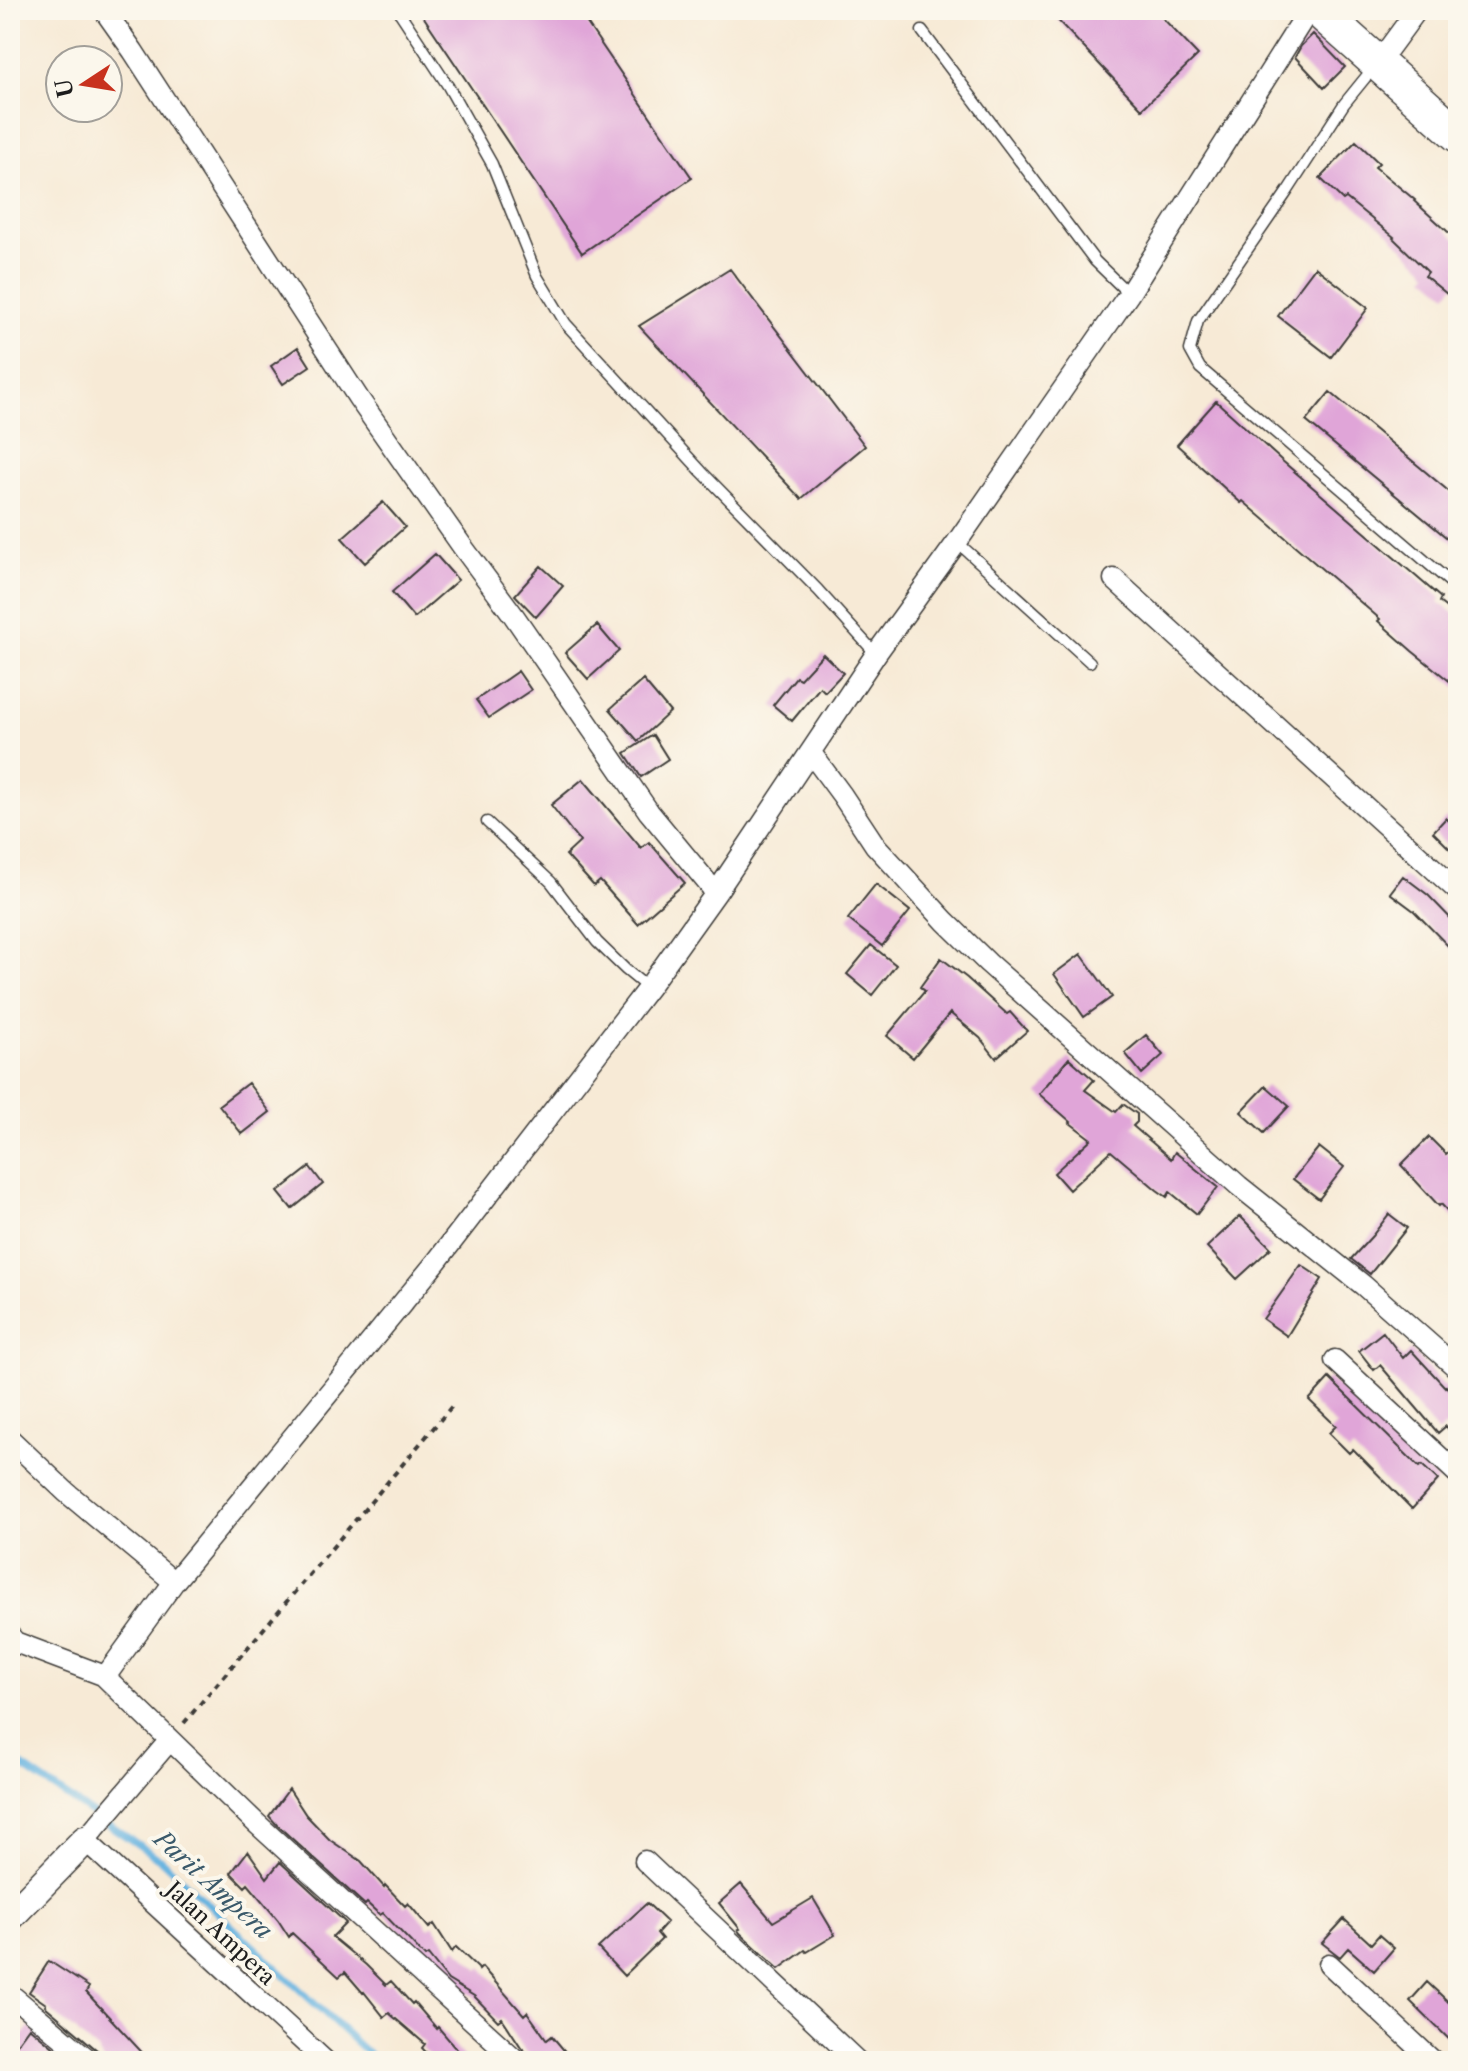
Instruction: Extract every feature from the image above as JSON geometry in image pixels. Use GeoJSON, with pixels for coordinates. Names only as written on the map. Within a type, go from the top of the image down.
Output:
{"type":"FeatureCollection","features":[{"type":"Feature","properties":{"kind":"highway"},"geometry":{"type":"LineString","coordinates":[[1318,10],[1458,135]]}},
{"type":"Feature","properties":{"kind":"street"},"geometry":{"type":"LineString","coordinates":[[104,10],[359,399],[649,812],[716,893]]}},
{"type":"Feature","properties":{"kind":"street"},"geometry":{"type":"LineString","coordinates":[[105,1676],[174,1582],[437,1261],[648,988],[716,893],[876,654],[1129,294],[1309,10]]}},
{"type":"Feature","properties":{"kind":"street"},"geometry":{"type":"LineString","coordinates":[[1378,63],[1417,10]]}},
{"type":"Feature","properties":{"kind":"street"},"geometry":{"type":"LineString","coordinates":[[1114,579],[1458,891]]}},
{"type":"Feature","properties":{"kind":"street"},"geometry":{"type":"LineString","coordinates":[[811,753],[875,845],[977,952],[1239,1186],[1363,1285],[1458,1369]]}},
{"type":"Feature","properties":{"kind":"street"},"geometry":{"type":"LineString","coordinates":[[1335,1360],[1458,1474]]}},
{"type":"Feature","properties":{"kind":"street"},"geometry":{"type":"LineString","coordinates":[[10,1439],[66,1492],[174,1582]]}},
{"type":"Feature","properties":{"kind":"street"},"geometry":{"type":"LineString","coordinates":[[10,1636],[15,1642],[105,1676],[255,1822],[517,2061]]}},
{"type":"Feature","properties":{"kind":"street"},"geometry":{"type":"LineString","coordinates":[[10,1917],[94,1842],[116,1803],[170,1740]]}},
{"type":"Feature","properties":{"kind":"street","name":"Jalan Ampera"},"geometry":{"type":"LineString","coordinates":[[94,1842],[325,2061]]}},
{"type":"Feature","properties":{"kind":"street"},"geometry":{"type":"LineString","coordinates":[[645,1861],[857,2061]]}},
{"type":"Feature","properties":{"kind":"street"},"geometry":{"type":"LineString","coordinates":[[1329,1964],[1433,2061]]}},
{"type":"Feature","properties":{"kind":"street"},"geometry":{"type":"LineString","coordinates":[[10,1994],[90,2061]]}},
{"type":"Feature","properties":{"kind":"lane"},"geometry":{"type":"LineString","coordinates":[[398,10],[448,86],[492,164],[537,276],[566,324],[876,654]]}},
{"type":"Feature","properties":{"kind":"lane"},"geometry":{"type":"LineString","coordinates":[[922,31],[1095,261],[1129,294]]}},
{"type":"Feature","properties":{"kind":"lane"},"geometry":{"type":"LineString","coordinates":[[1378,63],[1344,104],[1198,321],[1190,350],[1200,368],[1458,589]]}},
{"type":"Feature","properties":{"kind":"lane"},"geometry":{"type":"LineString","coordinates":[[957,542],[1090,662]]}},
{"type":"Feature","properties":{"kind":"lane"},"geometry":{"type":"LineString","coordinates":[[487,822],[551,882],[597,942],[648,988]]}},
{"type":"Feature","properties":{"kind":"path"},"geometry":{"type":"LineString","coordinates":[[170,1740],[452,1406]]}},
{"type":"Feature","properties":{"kind":"building"},"geometry":{"type":"Polygon","coordinates":[[[419,10],[578,10],[692,178],[582,253],[419,10]]]}},
{"type":"Feature","properties":{"kind":"building"},"geometry":{"type":"Polygon","coordinates":[[[1048,10],[1155,10],[1198,55],[1142,109],[1048,10]]]}},
{"type":"Feature","properties":{"kind":"building"},"geometry":{"type":"Polygon","coordinates":[[[1313,34],[1345,67],[1324,88],[1295,57],[1313,34]]]}},
{"type":"Feature","properties":{"kind":"building"},"geometry":{"type":"Polygon","coordinates":[[[1356,141],[1379,163],[1375,167],[1458,241],[1458,281],[1447,294],[1425,276],[1428,272],[1394,237],[1346,198],[1343,200],[1320,178],[1356,141]]]}},
{"type":"Feature","properties":{"kind":"building"},"geometry":{"type":"Polygon","coordinates":[[[1315,267],[1368,308],[1331,357],[1278,316],[1315,267]]]}},
{"type":"Feature","properties":{"kind":"building"},"geometry":{"type":"Polygon","coordinates":[[[730,269],[865,446],[801,499],[639,326],[730,269]]]}},
{"type":"Feature","properties":{"kind":"building"},"geometry":{"type":"Polygon","coordinates":[[[298,347],[310,366],[283,384],[271,366],[298,347]]]}},
{"type":"Feature","properties":{"kind":"building"},"geometry":{"type":"Polygon","coordinates":[[[1330,392],[1458,499],[1458,547],[1306,421],[1330,392]]]}},
{"type":"Feature","properties":{"kind":"building"},"geometry":{"type":"Polygon","coordinates":[[[1216,401],[1441,598],[1439,602],[1458,617],[1458,688],[1177,445],[1216,401]]]}},
{"type":"Feature","properties":{"kind":"building"},"geometry":{"type":"Polygon","coordinates":[[[383,502],[405,527],[365,563],[342,538],[383,502]]]}},
{"type":"Feature","properties":{"kind":"building"},"geometry":{"type":"Polygon","coordinates":[[[435,554],[458,580],[414,618],[392,592],[435,554]]]}},
{"type":"Feature","properties":{"kind":"building"},"geometry":{"type":"Polygon","coordinates":[[[541,566],[563,586],[536,617],[515,595],[541,566]]]}},
{"type":"Feature","properties":{"kind":"building"},"geometry":{"type":"Polygon","coordinates":[[[597,625],[619,651],[588,679],[565,653],[597,625]]]}},
{"type":"Feature","properties":{"kind":"building"},"geometry":{"type":"Polygon","coordinates":[[[823,654],[843,673],[825,692],[820,687],[792,721],[773,705],[796,677],[800,679],[823,654]]]}},
{"type":"Feature","properties":{"kind":"building"},"geometry":{"type":"Polygon","coordinates":[[[518,671],[531,690],[489,718],[476,700],[518,671]]]}},
{"type":"Feature","properties":{"kind":"building"},"geometry":{"type":"Polygon","coordinates":[[[643,680],[670,712],[638,741],[610,709],[643,680]]]}},
{"type":"Feature","properties":{"kind":"building"},"geometry":{"type":"Polygon","coordinates":[[[653,735],[668,759],[641,777],[625,753],[653,735]]]}},
{"type":"Feature","properties":{"kind":"building"},"geometry":{"type":"Polygon","coordinates":[[[583,779],[641,848],[649,842],[685,883],[638,924],[600,881],[594,886],[566,855],[580,842],[551,805],[583,779]]]}},
{"type":"Feature","properties":{"kind":"building"},"geometry":{"type":"Polygon","coordinates":[[[1446,818],[1458,830],[1458,857],[1433,832],[1446,818]]]}},
{"type":"Feature","properties":{"kind":"building"},"geometry":{"type":"Polygon","coordinates":[[[1403,876],[1428,895],[1458,926],[1458,956],[1414,911],[1390,893],[1403,876]]]}},
{"type":"Feature","properties":{"kind":"building"},"geometry":{"type":"Polygon","coordinates":[[[876,884],[910,911],[882,946],[848,919],[876,884]]]}},
{"type":"Feature","properties":{"kind":"building"},"geometry":{"type":"Polygon","coordinates":[[[871,945],[896,965],[872,995],[847,974],[871,945]]]}},
{"type":"Feature","properties":{"kind":"building"},"geometry":{"type":"Polygon","coordinates":[[[1081,954],[1112,997],[1084,1017],[1054,974],[1081,954]]]}},
{"type":"Feature","properties":{"kind":"building"},"geometry":{"type":"Polygon","coordinates":[[[941,958],[1007,1014],[1010,1012],[1027,1031],[996,1058],[980,1038],[950,1013],[913,1058],[887,1036],[925,991],[920,987],[941,958]]]}},
{"type":"Feature","properties":{"kind":"building"},"geometry":{"type":"Polygon","coordinates":[[[1146,1035],[1163,1055],[1142,1074],[1125,1053],[1146,1035]]]}},
{"type":"Feature","properties":{"kind":"building"},"geometry":{"type":"Polygon","coordinates":[[[1069,1058],[1094,1080],[1085,1090],[1116,1112],[1123,1104],[1137,1114],[1137,1122],[1133,1126],[1171,1159],[1175,1152],[1218,1187],[1197,1214],[1170,1192],[1167,1197],[1157,1190],[1111,1151],[1069,1190],[1054,1173],[1091,1139],[1039,1094],[1069,1058]]]}},
{"type":"Feature","properties":{"kind":"building"},"geometry":{"type":"Polygon","coordinates":[[[248,1083],[270,1112],[242,1134],[219,1105],[248,1083]]]}},
{"type":"Feature","properties":{"kind":"building"},"geometry":{"type":"Polygon","coordinates":[[[1266,1086],[1289,1106],[1264,1133],[1241,1112],[1266,1086]]]}},
{"type":"Feature","properties":{"kind":"building"},"geometry":{"type":"Polygon","coordinates":[[[1429,1137],[1446,1154],[1458,1143],[1458,1222],[1401,1165],[1429,1137]]]}},
{"type":"Feature","properties":{"kind":"building"},"geometry":{"type":"Polygon","coordinates":[[[1319,1147],[1344,1167],[1319,1199],[1293,1179],[1319,1147]]]}},
{"type":"Feature","properties":{"kind":"building"},"geometry":{"type":"Polygon","coordinates":[[[310,1167],[323,1184],[292,1209],[278,1192],[310,1167]]]}},
{"type":"Feature","properties":{"kind":"building"},"geometry":{"type":"Polygon","coordinates":[[[1389,1214],[1407,1228],[1370,1274],[1351,1259],[1389,1214]]]}},
{"type":"Feature","properties":{"kind":"building"},"geometry":{"type":"Polygon","coordinates":[[[1240,1216],[1271,1248],[1237,1279],[1207,1247],[1240,1216]]]}},
{"type":"Feature","properties":{"kind":"building"},"geometry":{"type":"Polygon","coordinates":[[[1301,1265],[1322,1279],[1287,1336],[1263,1319],[1301,1265]]]}},
{"type":"Feature","properties":{"kind":"building"},"geometry":{"type":"Polygon","coordinates":[[[1383,1332],[1403,1358],[1411,1350],[1458,1400],[1458,1442],[1446,1426],[1438,1433],[1380,1365],[1374,1370],[1359,1351],[1383,1332]]]}},
{"type":"Feature","properties":{"kind":"building"},"geometry":{"type":"Polygon","coordinates":[[[1329,1378],[1419,1467],[1422,1465],[1438,1480],[1412,1509],[1353,1449],[1349,1453],[1329,1433],[1336,1426],[1309,1400],[1329,1378]]]}},
{"type":"Feature","properties":{"kind":"building"},"geometry":{"type":"Polygon","coordinates":[[[289,1789],[306,1815],[330,1840],[361,1861],[405,1906],[408,1903],[429,1928],[434,1924],[452,1952],[456,1947],[479,1970],[482,1967],[524,2015],[527,2012],[547,2040],[552,2036],[573,2061],[530,2061],[502,2018],[498,2021],[474,1996],[448,1980],[428,1955],[425,1957],[383,1913],[380,1915],[367,1903],[365,1905],[277,1825],[269,1816],[289,1789]]]}},
{"type":"Feature","properties":{"kind":"building"},"geometry":{"type":"Polygon","coordinates":[[[248,1851],[267,1878],[280,1862],[346,1923],[332,1937],[386,1985],[391,1981],[412,2004],[414,2002],[467,2061],[434,2061],[422,2048],[425,2044],[389,2013],[384,2017],[345,1972],[339,1977],[292,1933],[289,1937],[248,1884],[245,1887],[231,1873],[248,1851]]]}},
{"type":"Feature","properties":{"kind":"building"},"geometry":{"type":"Polygon","coordinates":[[[741,1884],[773,1922],[813,1898],[835,1935],[807,1952],[805,1950],[779,1969],[740,1933],[719,1903],[741,1884]]]}},
{"type":"Feature","properties":{"kind":"building"},"geometry":{"type":"Polygon","coordinates":[[[647,1903],[667,1922],[657,1933],[662,1939],[624,1976],[598,1948],[647,1903]]]}},
{"type":"Feature","properties":{"kind":"building"},"geometry":{"type":"Polygon","coordinates":[[[1344,1919],[1371,1944],[1379,1935],[1394,1948],[1374,1971],[1348,1948],[1340,1957],[1322,1943],[1344,1919]]]}},
{"type":"Feature","properties":{"kind":"building"},"geometry":{"type":"Polygon","coordinates":[[[49,1961],[89,1987],[86,1992],[150,2061],[103,2061],[98,2051],[29,1992],[49,1961]]]}},
{"type":"Feature","properties":{"kind":"building"},"geometry":{"type":"Polygon","coordinates":[[[1427,1982],[1458,2011],[1458,2048],[1410,2001],[1427,1982]]]}},
{"type":"Feature","properties":{"kind":"building"},"geometry":{"type":"Polygon","coordinates":[[[29,2027],[70,2061],[10,2061],[10,2053],[29,2027]]]}},
{"type":"Feature","properties":{"kind":"waterway","name":"Parit Ampera"},"geometry":{"type":"LineString","coordinates":[[10,1758],[161,1860],[376,2061]]}}]}
